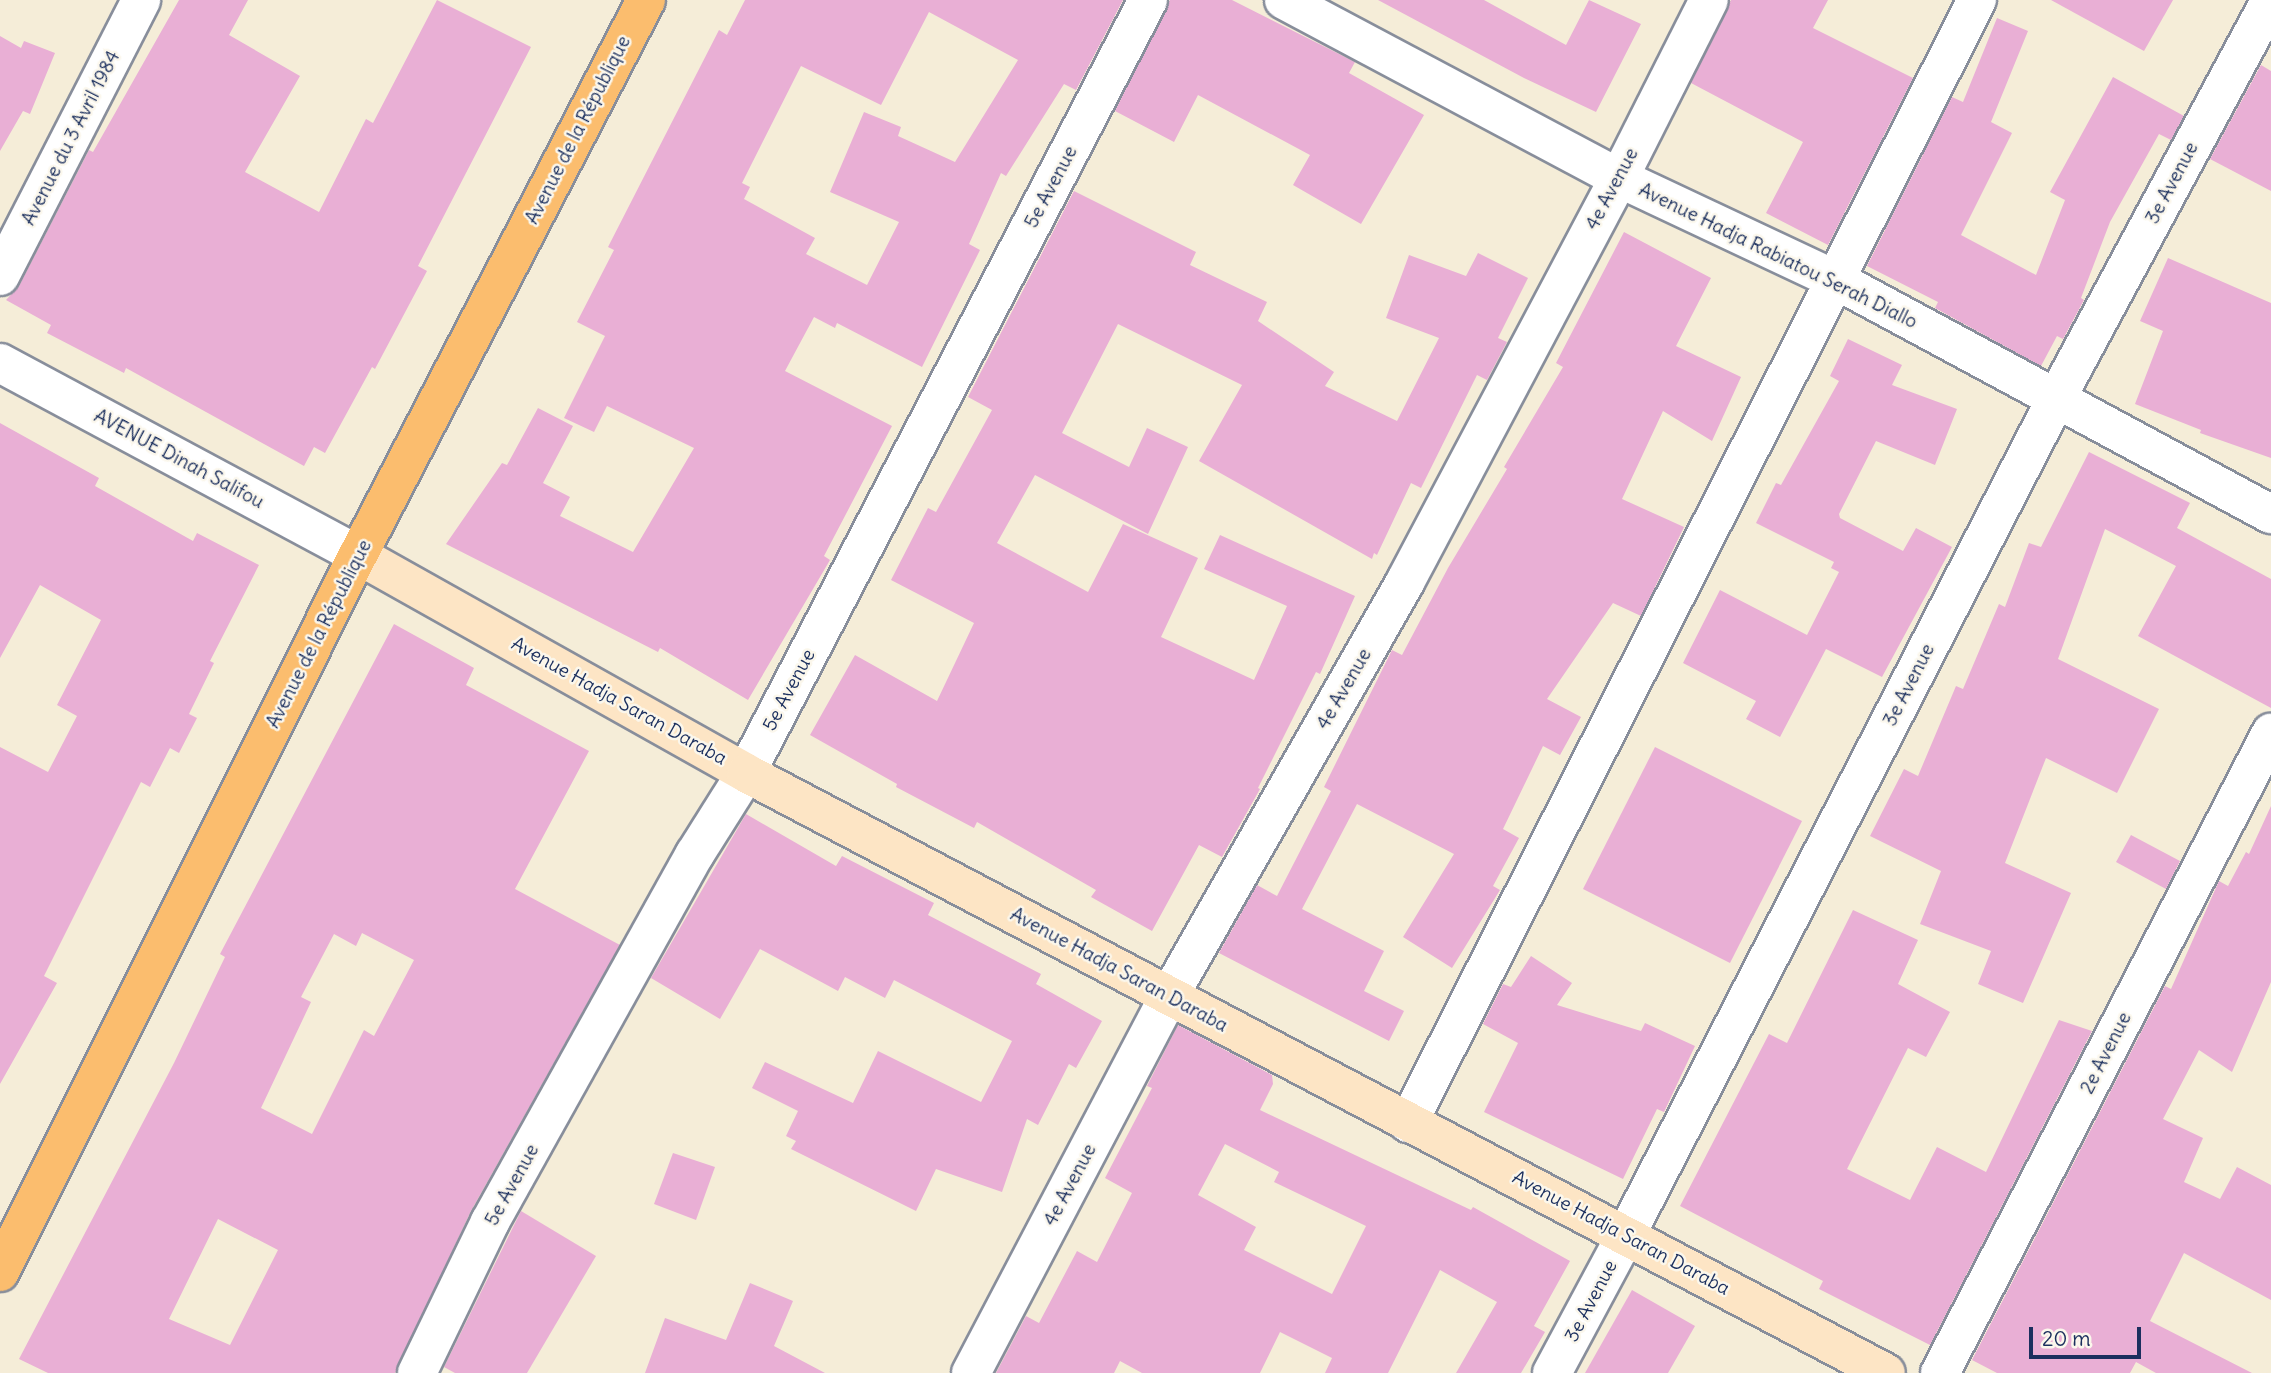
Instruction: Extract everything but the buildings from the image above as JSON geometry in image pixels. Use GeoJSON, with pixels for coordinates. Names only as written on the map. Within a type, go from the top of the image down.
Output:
{"type":"FeatureCollection","features":[{"type":"Feature","properties":{"kind":"main road","name":"Avenue de la République"},"geometry":{"type":"LineString","coordinates":[[0,1272],[358,555],[646,0]]}},
{"type":"Feature","properties":{"kind":"main road","name":"Avenue Hadja Saran Daraba"},"geometry":{"type":"LineString","coordinates":[[358,555],[746,773],[1886,1373]]}},
{"type":"Feature","properties":{"kind":"street","name":"Avenue du 3 Avril 1984"},"geometry":{"type":"LineString","coordinates":[[0,276],[141,0]]}},
{"type":"Feature","properties":{"kind":"street","name":"5e Avenue"},"geometry":{"type":"LineString","coordinates":[[417,1373],[491,1222],[695,854],[746,773],[1149,0]]}},
{"type":"Feature","properties":{"kind":"street","name":"Avenue Hadja Rabiatou Serah Diallo"},"geometry":{"type":"LineString","coordinates":[[1284,0],[1619,178],[1836,280],[2271,514]]}},
{"type":"Feature","properties":{"kind":"street","name":"4e Avenue"},"geometry":{"type":"LineString","coordinates":[[971,1373],[1169,996],[1405,582],[1565,274],[1619,178],[1709,0]]}},
{"type":"Feature","properties":{"kind":"street"},"geometry":{"type":"LineString","coordinates":[[1408,1123],[1977,0]]}},
{"type":"Feature","properties":{"kind":"street","name":"3e Avenue"},"geometry":{"type":"LineString","coordinates":[[1552,1373],[1626,1236],[2057,397],[2271,1]]}},
{"type":"Feature","properties":{"kind":"street","name":"AVENUE Dinah Salifou"},"geometry":{"type":"LineString","coordinates":[[0,363],[358,555]]}},
{"type":"Feature","properties":{"kind":"street","name":"2e Avenue"},"geometry":{"type":"LineString","coordinates":[[1940,1373],[2271,733]]}}]}
